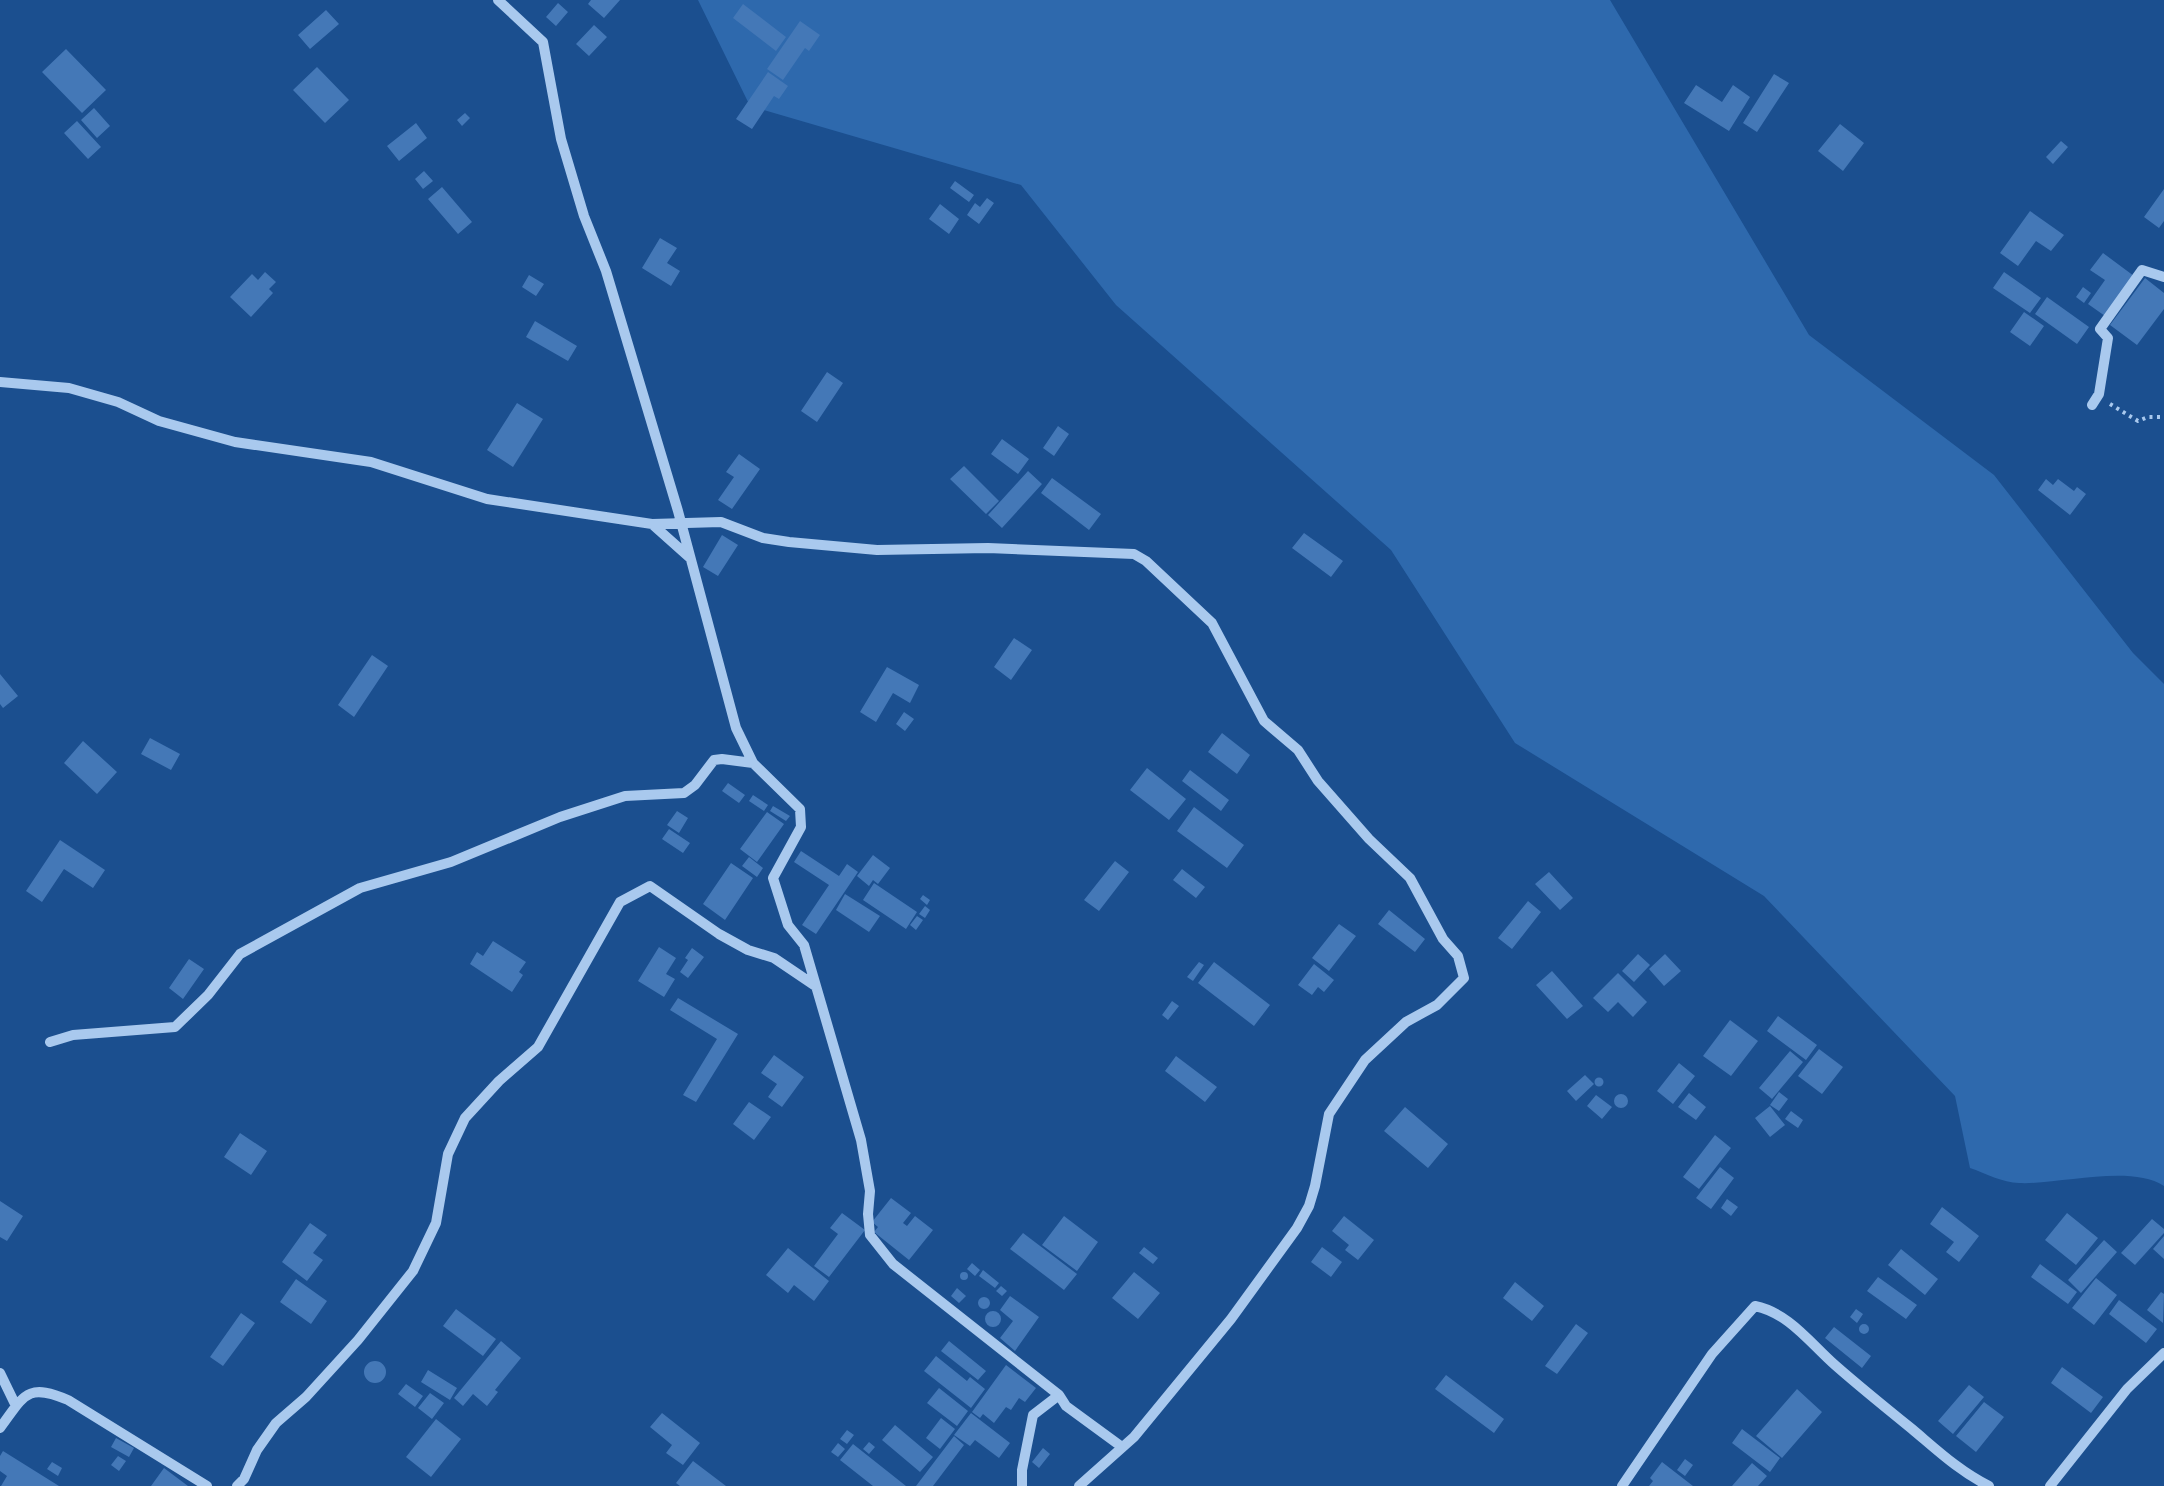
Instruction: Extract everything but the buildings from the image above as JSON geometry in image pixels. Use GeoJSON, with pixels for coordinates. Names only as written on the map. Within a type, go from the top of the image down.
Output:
{"type":"FeatureCollection","features":[{"type":"Feature","properties":{"kind":"street"},"geometry":{"type":"LineString","coordinates":[[498,0],[543,42],[561,139],[584,216],[606,271],[680,523],[732,718],[753,763],[800,809],[801,827],[773,878],[788,926],[804,945],[861,1140],[870,1191],[868,1214],[870,1235],[893,1264],[1059,1395],[1066,1406],[1122,1447]]}},
{"type":"Feature","properties":{"kind":"street"},"geometry":{"type":"LineString","coordinates":[[2095,401],[2108,338],[2100,329],[2142,270],[2164,277]]}},
{"type":"Feature","properties":{"kind":"street"},"geometry":{"type":"LineString","coordinates":[[0,382],[69,388],[118,402],[159,421],[235,442],[371,462],[487,499],[652,524],[721,522],[772,539],[877,550],[988,548],[1129,553],[1140,556],[1206,616],[1235,663],[1264,721],[1298,750],[1318,782],[1369,839],[1410,878],[1443,939],[1458,956],[1464,978],[1437,1005],[1406,1022],[1365,1060],[1329,1114],[1315,1186],[1309,1206],[1297,1228],[1231,1319],[1122,1447],[1079,1486]]}},
{"type":"Feature","properties":{"kind":"street"},"geometry":{"type":"LineString","coordinates":[[652,524],[689,557]]}},
{"type":"Feature","properties":{"kind":"street"},"geometry":{"type":"LineString","coordinates":[[50,1042],[74,1035],[175,1027],[208,995],[240,954],[360,888],[451,862],[560,818],[625,796],[684,793],[695,785],[714,760],[753,763]]}},
{"type":"Feature","properties":{"kind":"street"},"geometry":{"type":"LineString","coordinates":[[237,1486],[244,1479],[257,1450],[276,1423],[306,1397],[358,1340],[413,1271],[436,1223],[448,1154],[465,1118],[499,1081],[538,1047],[620,902],[650,886],[719,934],[748,950],[774,958],[814,985]]}},
{"type":"Feature","properties":{"kind":"street"},"geometry":{"type":"LineString","coordinates":[[1622,1486],[1712,1354],[1755,1306],[1769,1308],[1800,1330],[1834,1364],[1924,1442],[1964,1474],[1989,1486]]}},
{"type":"Feature","properties":{"kind":"street"},"geometry":{"type":"LineString","coordinates":[[2050,1486],[2127,1389],[2164,1353]]}},
{"type":"Feature","properties":{"kind":"street"},"geometry":{"type":"LineString","coordinates":[[0,1373],[16,1406]]}},
{"type":"Feature","properties":{"kind":"street"},"geometry":{"type":"LineString","coordinates":[[0,1428],[25,1394],[34,1390],[50,1392],[68,1400],[207,1486]]}},
{"type":"Feature","properties":{"kind":"street"},"geometry":{"type":"LineString","coordinates":[[1022,1486],[1022,1470],[1033,1415],[1059,1395]]}},
{"type":"Feature","properties":{"kind":"path"},"geometry":{"type":"LineString","coordinates":[[2095,401],[2138,421],[2148,417],[2164,417]]}},
{"type":"Feature","properties":{"kind":"shaded area"},"geometry":{"type":"Polygon","coordinates":[[[698,0],[1610,0],[1809,335],[1994,475],[2133,653],[2164,684],[2164,1186],[2150,1180],[2113,1176],[2013,1183],[1970,1168],[1955,1096],[1764,896],[1515,743],[1391,550],[1116,305],[1021,185],[750,106],[698,0]]]}}]}
